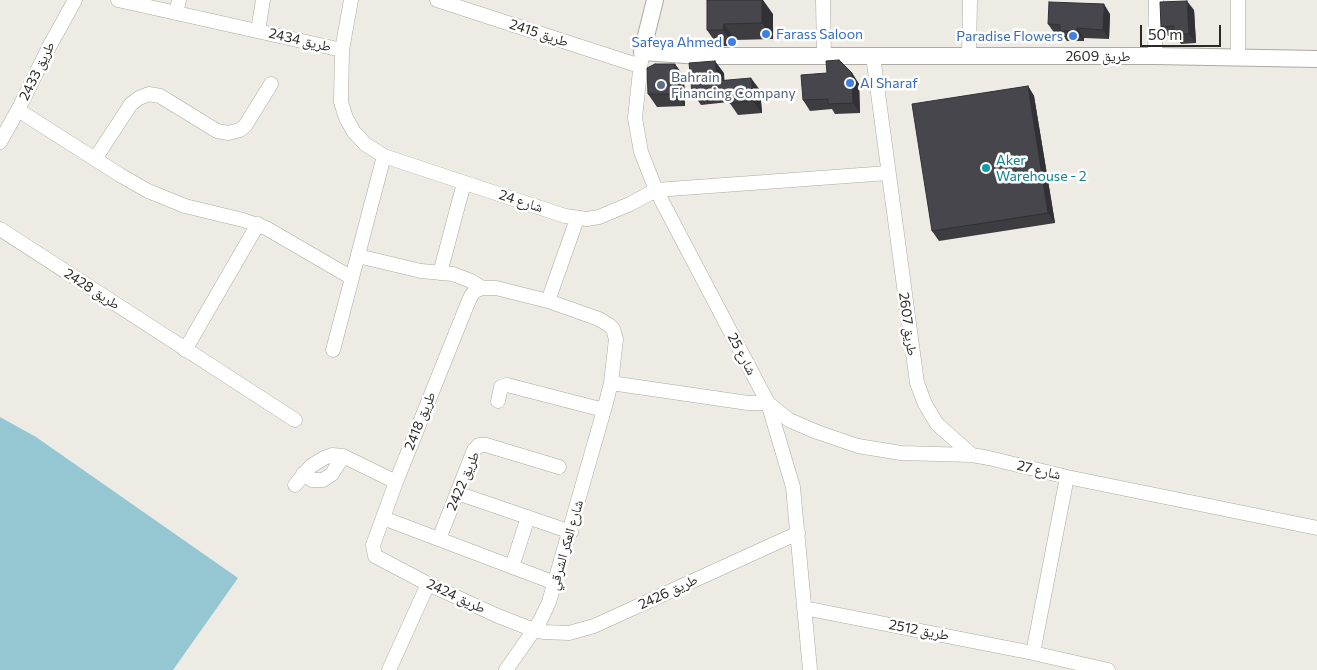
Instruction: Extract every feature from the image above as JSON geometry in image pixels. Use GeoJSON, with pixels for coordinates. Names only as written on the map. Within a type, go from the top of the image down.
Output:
{"type":"FeatureCollection","features":[{"type":"Feature","properties":{"kind":"street","name":"طريق 2433"},"geometry":{"type":"LineString","coordinates":[[0,142],[75,0]]}},
{"type":"Feature","properties":{"kind":"street","name":"طريق 2434"},"geometry":{"type":"LineString","coordinates":[[118,0],[178,7],[258,31],[342,50]]}},
{"type":"Feature","properties":{"kind":"street","name":"طريق 2434"},"geometry":{"type":"LineString","coordinates":[[258,31],[263,0]]}},
{"type":"Feature","properties":{"kind":"street","name":"شارع 24"},"geometry":{"type":"LineString","coordinates":[[351,0],[342,50],[341,102],[346,118],[354,132],[365,144],[384,156],[577,218],[587,219],[611,213],[656,190]]}},
{"type":"Feature","properties":{"kind":"street","name":"طريق 2415"},"geometry":{"type":"LineString","coordinates":[[437,0],[641,59]]}},
{"type":"Feature","properties":{"kind":"street"},"geometry":{"type":"LineString","coordinates":[[641,59],[655,0]]}},
{"type":"Feature","properties":{"kind":"street"},"geometry":{"type":"LineString","coordinates":[[823,0],[824,56]]}},
{"type":"Feature","properties":{"kind":"street"},"geometry":{"type":"LineString","coordinates":[[969,56],[970,0]]}},
{"type":"Feature","properties":{"kind":"street"},"geometry":{"type":"LineString","coordinates":[[1155,56],[1156,0]]}},
{"type":"Feature","properties":{"kind":"street"},"geometry":{"type":"LineString","coordinates":[[1238,0],[1238,58]]}},
{"type":"Feature","properties":{"kind":"street","name":"طريق 2609"},"geometry":{"type":"LineString","coordinates":[[641,59],[700,56],[1155,56],[1317,59]]}},
{"type":"Feature","properties":{"kind":"street","name":"طريق 2607"},"geometry":{"type":"LineString","coordinates":[[872,56],[917,382],[925,404],[937,424],[972,456]]}},
{"type":"Feature","properties":{"kind":"street","name":"شارع 25"},"geometry":{"type":"LineString","coordinates":[[641,59],[636,109],[637,134],[641,152],[656,190],[768,403],[793,487],[810,670]]}},
{"type":"Feature","properties":{"kind":"street"},"geometry":{"type":"LineString","coordinates":[[95,160],[131,104],[139,98],[149,94],[160,96],[216,131],[228,134],[245,126],[271,84]]}},
{"type":"Feature","properties":{"kind":"street"},"geometry":{"type":"LineString","coordinates":[[18,110],[134,184],[185,206],[258,224],[277,233],[352,278]]}},
{"type":"Feature","properties":{"kind":"street"},"geometry":{"type":"LineString","coordinates":[[333,350],[384,156]]}},
{"type":"Feature","properties":{"kind":"street"},"geometry":{"type":"LineString","coordinates":[[656,190],[888,173]]}},
{"type":"Feature","properties":{"kind":"street"},"geometry":{"type":"LineString","coordinates":[[440,273],[464,183]]}},
{"type":"Feature","properties":{"kind":"street"},"geometry":{"type":"LineString","coordinates":[[548,301],[577,218]]}},
{"type":"Feature","properties":{"kind":"street"},"geometry":{"type":"LineString","coordinates":[[185,350],[258,224]]}},
{"type":"Feature","properties":{"kind":"street","name":"طريق 2428"},"geometry":{"type":"LineString","coordinates":[[0,229],[295,420]]}},
{"type":"Feature","properties":{"kind":"street"},"geometry":{"type":"LineString","coordinates":[[358,256],[413,270],[464,278],[482,288],[496,288],[548,301],[604,321],[613,329],[616,339],[611,383],[748,404],[768,403]]}},
{"type":"Feature","properties":{"kind":"street","name":"طريق 2418"},"geometry":{"type":"LineString","coordinates":[[379,559],[374,552],[373,545],[396,482],[467,305],[475,291],[482,288]]}},
{"type":"Feature","properties":{"kind":"street","name":"شارع العكر الشرقي"},"geometry":{"type":"LineString","coordinates":[[506,670],[545,612],[556,583],[611,383]]}},
{"type":"Feature","properties":{"kind":"street"},"geometry":{"type":"LineString","coordinates":[[498,401],[501,387],[507,385],[604,410]]}},
{"type":"Feature","properties":{"kind":"street","name":"شارع 27"},"geometry":{"type":"LineString","coordinates":[[768,403],[790,420],[816,432],[858,446],[901,453],[972,456],[1317,528]]}},
{"type":"Feature","properties":{"kind":"street","name":"طريق 2422"},"geometry":{"type":"LineString","coordinates":[[439,539],[474,450],[478,445],[486,444],[559,467]]}},
{"type":"Feature","properties":{"kind":"street"},"geometry":{"type":"LineString","coordinates":[[299,480],[312,466],[332,455],[342,456],[396,482]]}},
{"type":"Feature","properties":{"kind":"street"},"geometry":{"type":"LineString","coordinates":[[1033,653],[1067,477]]}},
{"type":"Feature","properties":{"kind":"street"},"geometry":{"type":"LineString","coordinates":[[457,493],[571,532]]}},
{"type":"Feature","properties":{"kind":"street"},"geometry":{"type":"LineString","coordinates":[[512,567],[528,517]]}},
{"type":"Feature","properties":{"kind":"street"},"geometry":{"type":"LineString","coordinates":[[383,518],[556,583]]}},
{"type":"Feature","properties":{"kind":"street","name":"طريق 2426"},"geometry":{"type":"LineString","coordinates":[[534,630],[569,633],[594,626],[798,533]]}},
{"type":"Feature","properties":{"kind":"street","name":"طريق 2424"},"geometry":{"type":"LineString","coordinates":[[379,559],[428,584],[534,630]]}},
{"type":"Feature","properties":{"kind":"street"},"geometry":{"type":"LineString","coordinates":[[389,670],[428,584]]}},
{"type":"Feature","properties":{"kind":"street","name":"طريق 2512"},"geometry":{"type":"LineString","coordinates":[[804,608],[1033,653],[1108,670]]}},
{"type":"Feature","properties":{"kind":"water"},"geometry":{"type":"Polygon","coordinates":[[[0,417],[36,437],[238,578],[173,670],[0,670],[0,417]]]}},
{"type":"Feature","properties":{"kind":"building"},"geometry":{"type":"Polygon","coordinates":[[[707,0],[762,0],[762,23],[724,24],[723,30],[707,30],[707,0]]]}},
{"type":"Feature","properties":{"kind":"building"},"geometry":{"type":"Polygon","coordinates":[[[1187,1],[1189,34],[1174,34],[1174,26],[1161,27],[1160,2],[1187,1]]]}},
{"type":"Feature","properties":{"kind":"building"},"geometry":{"type":"Polygon","coordinates":[[[1049,2],[1104,4],[1103,30],[1077,28],[1077,31],[1060,31],[1060,25],[1048,24],[1049,2]]]}},
{"type":"Feature","properties":{"kind":"building"},"geometry":{"type":"Polygon","coordinates":[[[839,60],[852,73],[853,103],[828,104],[828,99],[803,100],[801,75],[827,73],[826,61],[839,60]]]}},
{"type":"Feature","properties":{"kind":"building"},"geometry":{"type":"Polygon","coordinates":[[[715,61],[717,81],[751,78],[753,101],[729,103],[728,89],[692,92],[689,63],[715,61]]]}},
{"type":"Feature","properties":{"kind":"building"},"geometry":{"type":"Polygon","coordinates":[[[655,64],[675,64],[676,94],[648,94],[647,68],[655,64]]]}},
{"type":"Feature","properties":{"kind":"building","name":"Aker Warehouse - 2"},"geometry":{"type":"Polygon","coordinates":[[[1028,86],[1048,213],[932,231],[912,104],[1028,86]]]}},
{"type":"Feature","properties":{"kind":"place","name":"Farass Saloon"},"geometry":{"type":"Point","coordinates":[766,34]}},
{"type":"Feature","properties":{"kind":"place","name":"Paradise Flowers"},"geometry":{"type":"Point","coordinates":[1073,36]}},
{"type":"Feature","properties":{"kind":"place","name":"Safeya Ahmed"},"geometry":{"type":"Point","coordinates":[732,42]}},
{"type":"Feature","properties":{"kind":"place","name":"Al Sharaf"},"geometry":{"type":"Point","coordinates":[850,83]}},
{"type":"Feature","properties":{"kind":"place","name":"Bahrain Financing Company"},"geometry":{"type":"Point","coordinates":[661,85]}},
{"type":"Feature","properties":{"kind":"place","name":"Aker Warehouse - 2"},"geometry":{"type":"Point","coordinates":[986,168]}}]}
